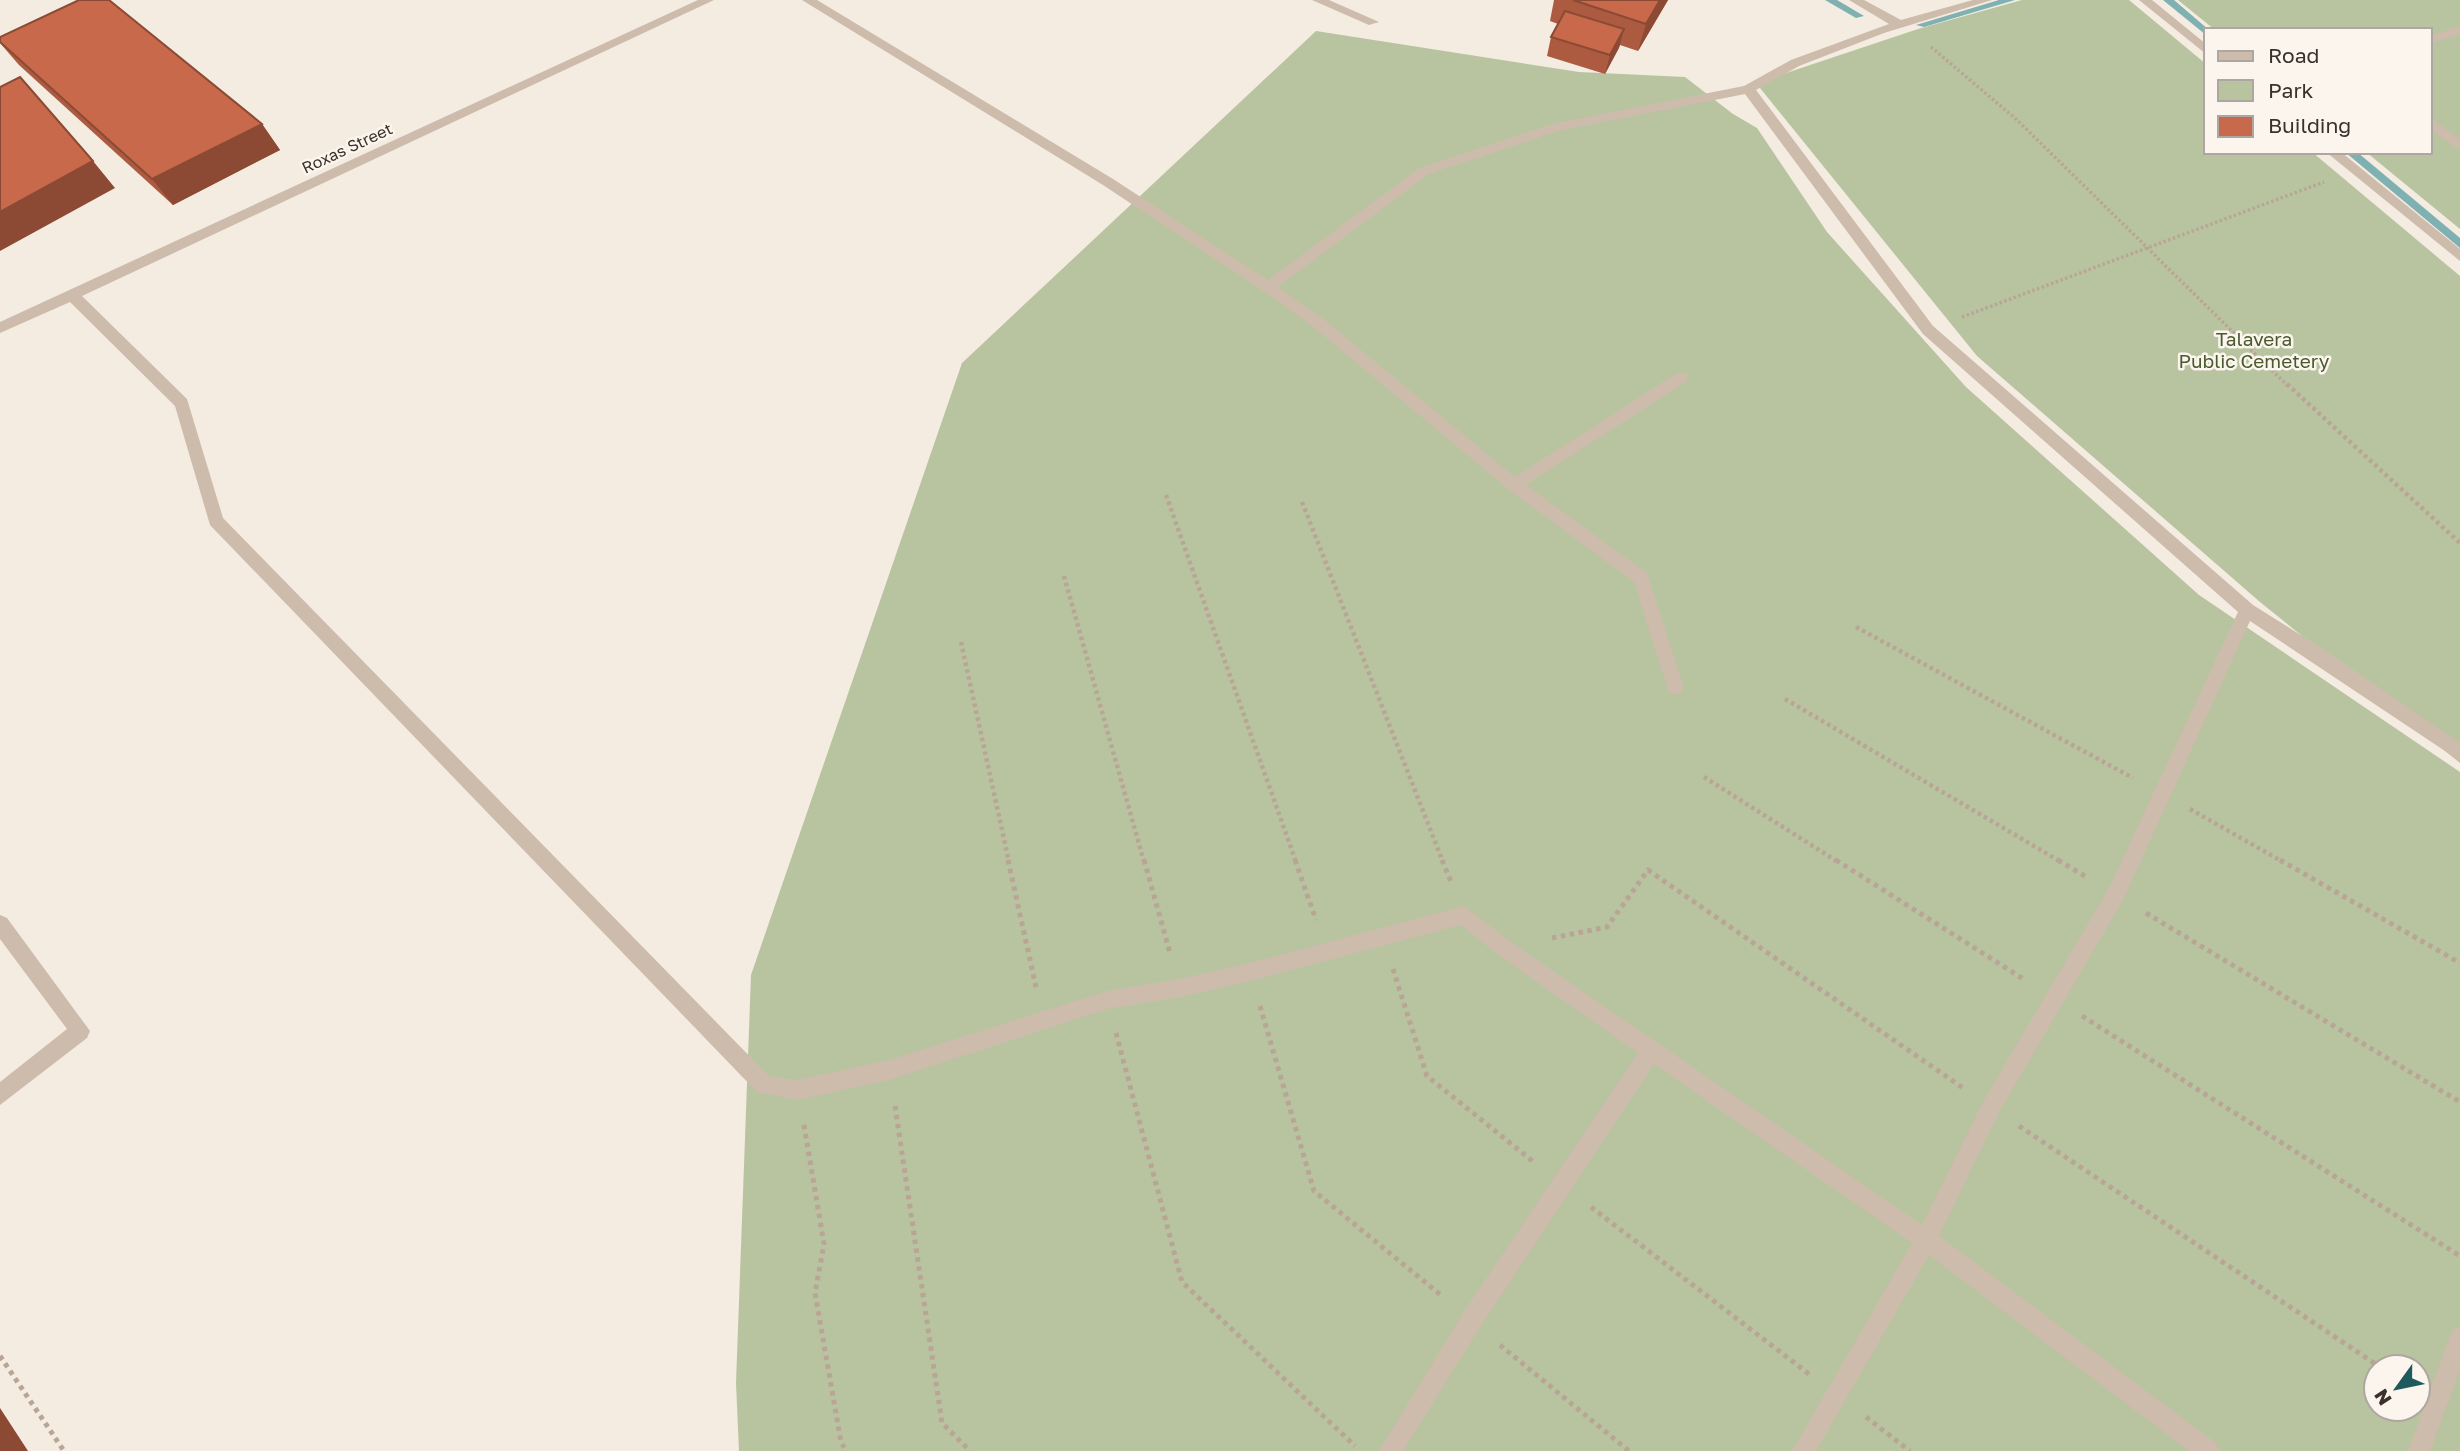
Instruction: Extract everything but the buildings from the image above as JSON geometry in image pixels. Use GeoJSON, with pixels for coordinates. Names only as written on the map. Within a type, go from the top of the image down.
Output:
{"type":"FeatureCollection","features":[{"type":"Feature","properties":{"kind":"street","name":"Roxas Street"},"geometry":{"type":"LineString","coordinates":[[0,328],[708,0]]}},
{"type":"Feature","properties":{"kind":"street"},"geometry":{"type":"LineString","coordinates":[[808,0],[1108,182],[1268,287],[1316,321],[1514,485],[1641,578],[1675,688]]}},
{"type":"Feature","properties":{"kind":"street"},"geometry":{"type":"LineString","coordinates":[[1318,0],[1373,22]]}},
{"type":"Feature","properties":{"kind":"street"},"geometry":{"type":"LineString","coordinates":[[1855,0],[1899,24]]}},
{"type":"Feature","properties":{"kind":"street"},"geometry":{"type":"LineString","coordinates":[[1268,287],[1424,171],[1556,127],[1748,89],[1795,63],[1899,24],[1986,0]]}},
{"type":"Feature","properties":{"kind":"street"},"geometry":{"type":"LineString","coordinates":[[2145,0],[2204,48]]}},
{"type":"Feature","properties":{"kind":"street"},"geometry":{"type":"LineString","coordinates":[[2432,39],[2460,30]]}},
{"type":"Feature","properties":{"kind":"street"},"geometry":{"type":"LineString","coordinates":[[1748,89],[1928,330],[2247,610],[2314,652],[2460,753]]}},
{"type":"Feature","properties":{"kind":"street"},"geometry":{"type":"LineString","coordinates":[[2432,124],[2460,146]]}},
{"type":"Feature","properties":{"kind":"street"},"geometry":{"type":"LineString","coordinates":[[2334,154],[2460,256]]}},
{"type":"Feature","properties":{"kind":"street"},"geometry":{"type":"LineString","coordinates":[[72,295],[182,403],[216,521],[764,1086],[797,1090],[889,1070],[1107,1000],[1180,988],[1250,972],[1464,915],[1504,948],[1926,1240],[2208,1451]]}},
{"type":"Feature","properties":{"kind":"street"},"geometry":{"type":"LineString","coordinates":[[1514,485],[1682,377]]}},
{"type":"Feature","properties":{"kind":"street"},"geometry":{"type":"LineString","coordinates":[[1803,1451],[1834,1393],[1926,1240],[1991,1107],[2116,894],[2247,610]]}},
{"type":"Feature","properties":{"kind":"street"},"geometry":{"type":"LineString","coordinates":[[0,924],[80,1031],[0,1095]]}},
{"type":"Feature","properties":{"kind":"street"},"geometry":{"type":"LineString","coordinates":[[1390,1451],[1471,1321],[1651,1051]]}},
{"type":"Feature","properties":{"kind":"street"},"geometry":{"type":"LineString","coordinates":[[2419,1451],[2460,1338]]}},
{"type":"Feature","properties":{"kind":"path"},"geometry":{"type":"LineString","coordinates":[[1899,24],[1973,78],[2059,158],[2146,249],[2460,543]]}},
{"type":"Feature","properties":{"kind":"path"},"geometry":{"type":"LineString","coordinates":[[1928,330],[2328,181]]}},
{"type":"Feature","properties":{"kind":"path"},"geometry":{"type":"LineString","coordinates":[[1166,495],[1327,950]]}},
{"type":"Feature","properties":{"kind":"path"},"geometry":{"type":"LineString","coordinates":[[1302,502],[1464,915]]}},
{"type":"Feature","properties":{"kind":"path"},"geometry":{"type":"LineString","coordinates":[[1064,576],[1180,988]]}},
{"type":"Feature","properties":{"kind":"path"},"geometry":{"type":"LineString","coordinates":[[961,642],[1043,1019]]}},
{"type":"Feature","properties":{"kind":"path"},"geometry":{"type":"LineString","coordinates":[[1504,948],[1606,927],[1648,870],[1991,1107],[2362,1356]]}},
{"type":"Feature","properties":{"kind":"path"},"geometry":{"type":"LineString","coordinates":[[1382,936],[1427,1076],[1563,1185],[1910,1451]]}},
{"type":"Feature","properties":{"kind":"path"},"geometry":{"type":"LineString","coordinates":[[1250,972],[1314,1191],[1629,1451]]}},
{"type":"Feature","properties":{"kind":"path"},"geometry":{"type":"LineString","coordinates":[[1107,1000],[1182,1282],[1360,1451]]}},
{"type":"Feature","properties":{"kind":"path"},"geometry":{"type":"LineString","coordinates":[[889,1070],[942,1423],[970,1451]]}},
{"type":"Feature","properties":{"kind":"path"},"geometry":{"type":"LineString","coordinates":[[797,1090],[824,1244],[815,1293],[841,1442],[846,1451]]}},
{"type":"Feature","properties":{"kind":"path"},"geometry":{"type":"LineString","coordinates":[[0,1356],[64,1451]]}},
{"type":"Feature","properties":{"kind":"green space","name":"Talavera Public Cemetery"},"geometry":{"type":"Polygon","coordinates":[[[2022,0],[2129,0],[2204,62],[2204,154],[2314,154],[2460,276],[2460,763],[2260,602],[1977,356],[1756,83],[1918,29],[2022,0]]]}},
{"type":"Feature","properties":{"kind":"green space"},"geometry":{"type":"Polygon","coordinates":[[[2178,0],[2460,0],[2460,229],[2368,154],[2432,154],[2432,28],[2213,28],[2178,0]]]}},
{"type":"Feature","properties":{"kind":"green space"},"geometry":{"type":"Polygon","coordinates":[[[1316,31],[1579,72],[1685,77],[1733,114],[1757,128],[1827,232],[1966,387],[2199,595],[2460,772],[2460,1451],[739,1451],[736,1383],[751,975],[962,363],[1316,31]]]}},
{"type":"Feature","properties":{"kind":"waterway"},"geometry":{"type":"LineString","coordinates":[[1830,0],[1859,16]]}},
{"type":"Feature","properties":{"kind":"waterway"},"geometry":{"type":"LineString","coordinates":[[1921,25],[2010,0]]}},
{"type":"Feature","properties":{"kind":"waterway"},"geometry":{"type":"LineString","coordinates":[[2168,0],[2204,30]]}},
{"type":"Feature","properties":{"kind":"waterway"},"geometry":{"type":"LineString","coordinates":[[2352,154],[2460,244]]}}]}
